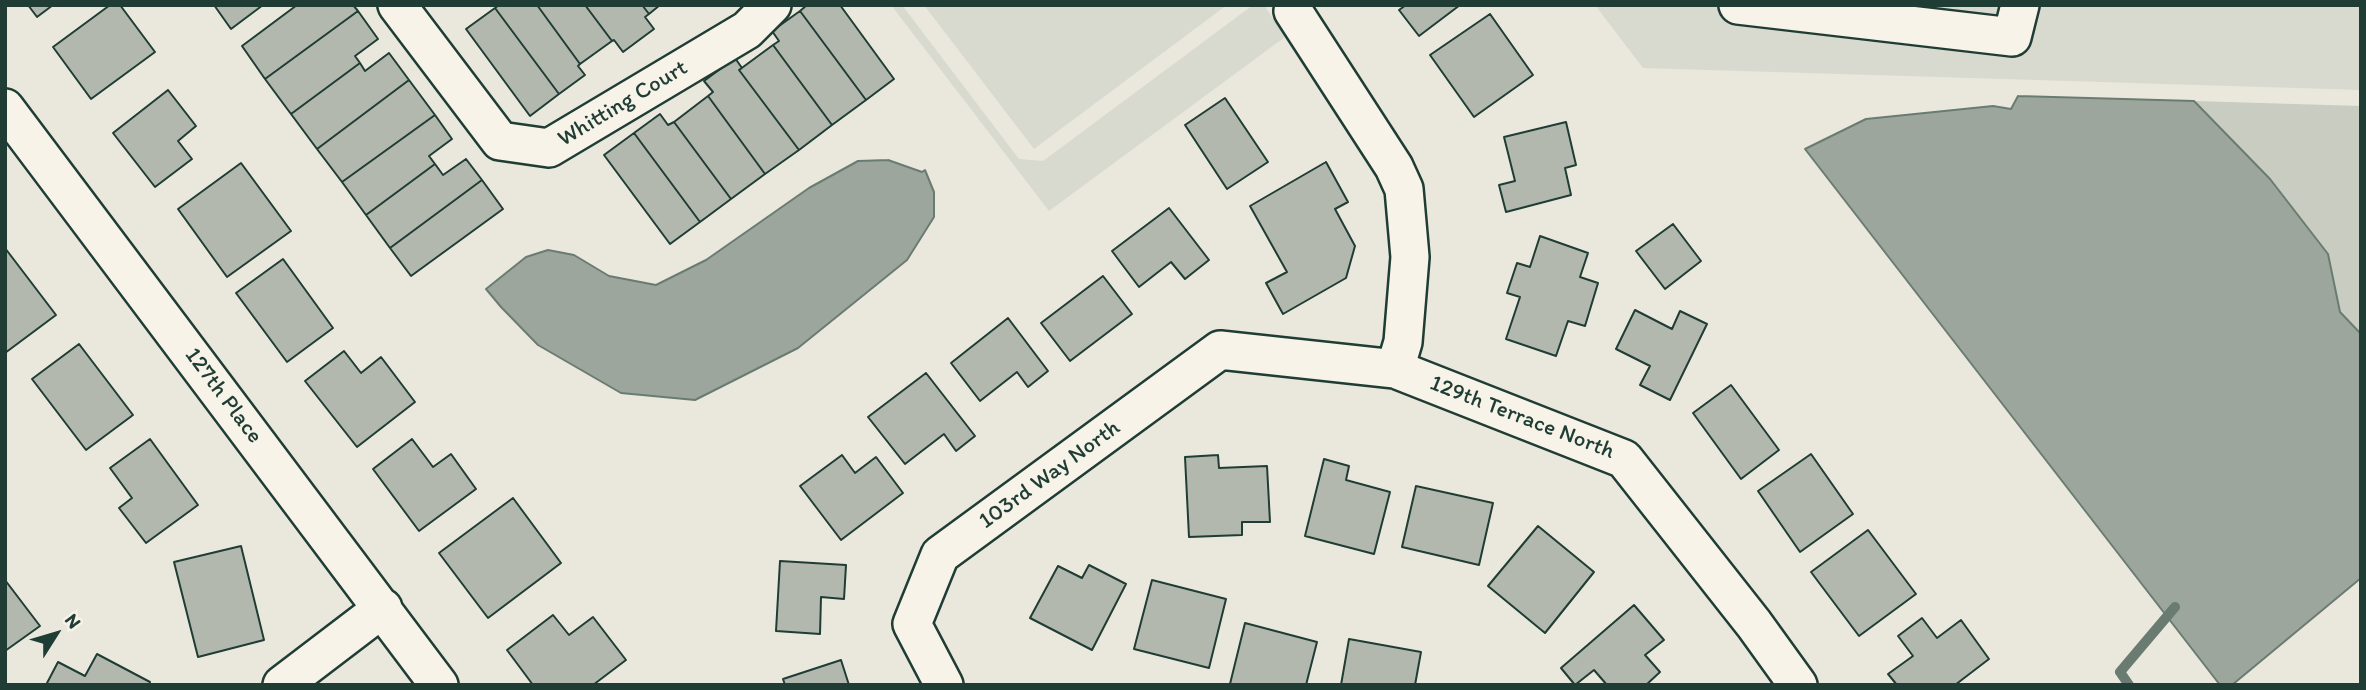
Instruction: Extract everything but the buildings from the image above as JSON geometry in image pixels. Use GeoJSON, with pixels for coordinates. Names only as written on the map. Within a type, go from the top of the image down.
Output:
{"type":"FeatureCollection","features":[{"type":"Feature","properties":{"kind":"street","name":"Whitting Court"},"geometry":{"type":"LineString","coordinates":[[397,5],[500,141],[549,148],[747,30],[772,5]]}},
{"type":"Feature","properties":{"kind":"street"},"geometry":{"type":"LineString","coordinates":[[1738,5],[2012,37],[2020,5]]}},
{"type":"Feature","properties":{"kind":"street"},"geometry":{"type":"LineString","coordinates":[[1293,11],[1394,167],[1405,189],[1410,257],[1403,342],[1395,369]]}},
{"type":"Feature","properties":{"kind":"street","name":"127th Place"},"geometry":{"type":"LineString","coordinates":[[5,108],[439,685]]}},
{"type":"Feature","properties":{"kind":"street","name":"129th Terrace North"},"geometry":{"type":"LineString","coordinates":[[1220,350],[1395,369],[1624,459],[1754,624],[1798,685]]}},
{"type":"Feature","properties":{"kind":"street","name":"103rd Way North"},"geometry":{"type":"LineString","coordinates":[[944,685],[912,624],[940,555],[1220,350]]}},
{"type":"Feature","properties":{"kind":"street"},"geometry":{"type":"LineString","coordinates":[[282,685],[383,608]]}},
{"type":"Feature","properties":{"kind":"shaded area"},"geometry":{"type":"Polygon","coordinates":[[[891,5],[902,5],[1019,159],[1043,161],[1253,5],[1269,5],[1266,8],[1285,37],[1049,211],[891,5]]]}},
{"type":"Feature","properties":{"kind":"shaded area"},"geometry":{"type":"Polygon","coordinates":[[[924,5],[1227,5],[1034,149],[924,5]]]}},
{"type":"Feature","properties":{"kind":"shaded area"},"geometry":{"type":"Polygon","coordinates":[[[1595,5],[2361,5],[2361,90],[1643,68],[1595,5]]]}},
{"type":"Feature","properties":{"kind":"shaded area"},"geometry":{"type":"Polygon","coordinates":[[[2018,96],[2194,101],[2270,179],[2328,254],[2340,312],[2361,334],[2361,578],[2232,685],[2220,685],[1805,149],[1866,119],[1993,106],[2011,109],[2018,96]]]}},
{"type":"Feature","properties":{"kind":"shaded area"},"geometry":{"type":"Polygon","coordinates":[[[2194,101],[2361,106],[2361,334],[2340,312],[2328,254],[2194,101]]]}},
{"type":"Feature","properties":{"kind":"shaded area"},"geometry":{"type":"Polygon","coordinates":[[[888,160],[922,172],[925,170],[934,192],[934,217],[907,260],[798,348],[695,400],[621,393],[538,345],[486,289],[526,257],[548,250],[574,255],[609,276],[656,285],[706,260],[809,188],[858,161],[888,160]]]}},
{"type":"Feature","properties":{"kind":"waterway"},"geometry":{"type":"LineString","coordinates":[[2129,685],[2120,672],[2175,607]]}}]}
